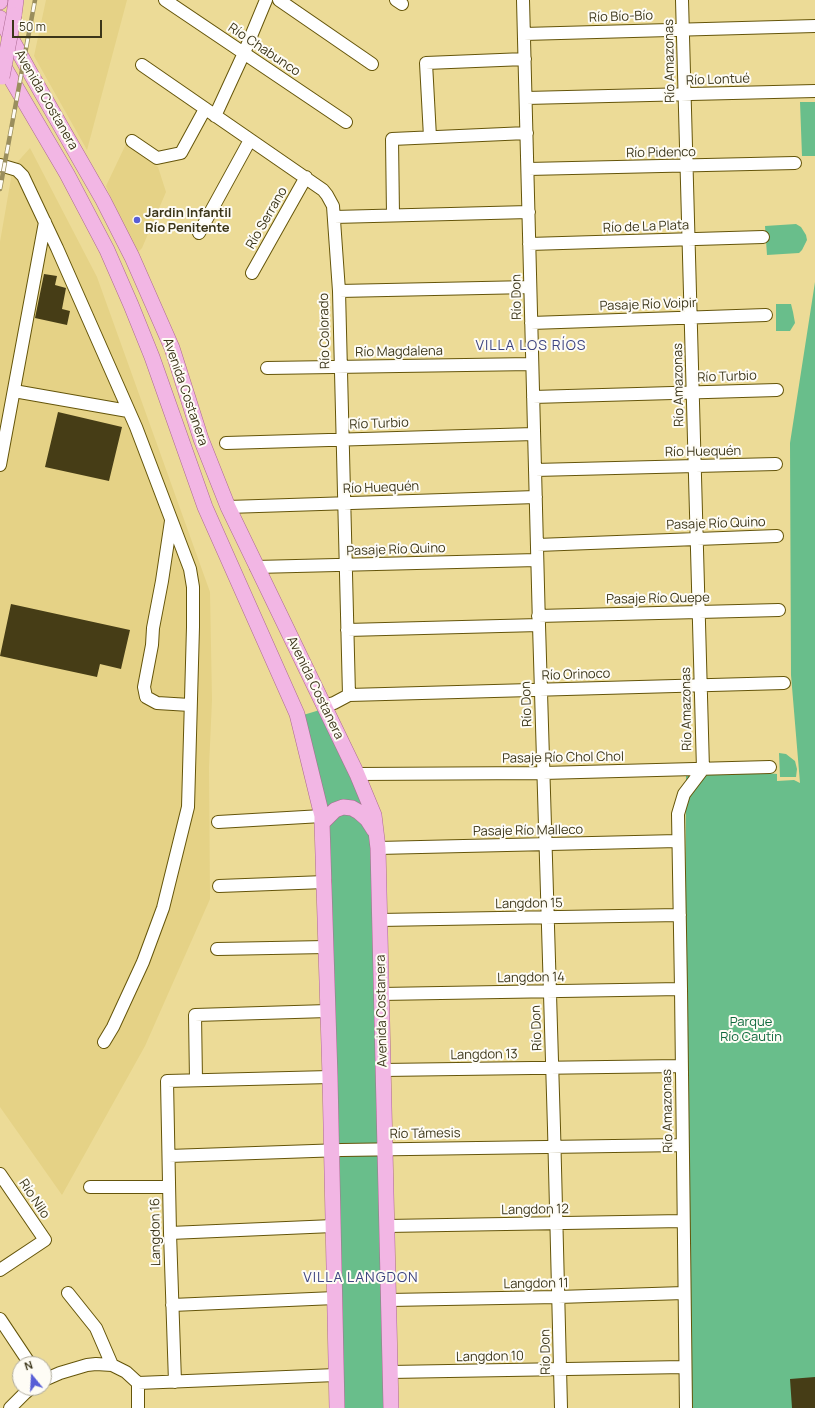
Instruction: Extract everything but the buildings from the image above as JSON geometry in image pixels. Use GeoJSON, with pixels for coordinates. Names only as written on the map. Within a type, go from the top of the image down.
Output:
{"type":"FeatureCollection","features":[{"type":"Feature","properties":{"kind":"main road"},"geometry":{"type":"LineString","coordinates":[[1,81],[11,11]]}},
{"type":"Feature","properties":{"kind":"main road","name":"Avenida Costanera"},"geometry":{"type":"LineString","coordinates":[[11,11],[32,76],[103,200],[132,257],[172,348],[201,439],[228,507],[357,774],[374,815],[378,848],[391,1408]]}},
{"type":"Feature","properties":{"kind":"main road","name":"Avenida Costanera"},"geometry":{"type":"LineString","coordinates":[[0,60],[67,174],[107,250],[152,357],[205,507],[297,714],[322,820],[330,1077],[337,1408]]}},
{"type":"Feature","properties":{"kind":"main road"},"geometry":{"type":"LineString","coordinates":[[322,820],[335,810],[343,807],[352,808],[367,819],[376,833]]}},
{"type":"Feature","properties":{"kind":"street","name":"Río Chabunco"},"geometry":{"type":"LineString","coordinates":[[165,0],[346,122]]}},
{"type":"Feature","properties":{"kind":"street"},"geometry":{"type":"LineString","coordinates":[[215,116],[266,0]]}},
{"type":"Feature","properties":{"kind":"street"},"geometry":{"type":"LineString","coordinates":[[279,0],[372,64]]}},
{"type":"Feature","properties":{"kind":"street","name":"Río Don"},"geometry":{"type":"LineString","coordinates":[[524,0],[538,620],[561,1408]]}},
{"type":"Feature","properties":{"kind":"street","name":"Río Amazonas"},"geometry":{"type":"LineString","coordinates":[[682,0],[703,769],[684,794],[678,814],[686,1408]]}},
{"type":"Feature","properties":{"kind":"street","name":"Río Bío-Bío"},"geometry":{"type":"LineString","coordinates":[[524,34],[815,26]]}},
{"type":"Feature","properties":{"kind":"street"},"geometry":{"type":"LineString","coordinates":[[430,137],[426,63],[525,59]]}},
{"type":"Feature","properties":{"kind":"street","name":"Río Colorado"},"geometry":{"type":"LineString","coordinates":[[142,65],[306,177],[323,190],[333,206],[339,291],[343,503],[349,695]]}},
{"type":"Feature","properties":{"kind":"street","name":"Río Lontué"},"geometry":{"type":"LineString","coordinates":[[526,98],[815,91]]}},
{"type":"Feature","properties":{"kind":"street"},"geometry":{"type":"LineString","coordinates":[[132,141],[157,158],[181,153],[205,109]]}},
{"type":"Feature","properties":{"kind":"street"},"geometry":{"type":"LineString","coordinates":[[393,215],[392,139],[527,133]]}},
{"type":"Feature","properties":{"kind":"street"},"geometry":{"type":"LineString","coordinates":[[199,233],[250,140]]}},
{"type":"Feature","properties":{"kind":"street","name":"Río Pidenco"},"geometry":{"type":"LineString","coordinates":[[528,169],[795,163]]}},
{"type":"Feature","properties":{"kind":"street"},"geometry":{"type":"LineString","coordinates":[[0,165],[17,170],[24,176],[136,427],[190,569],[192,587],[188,807],[163,908],[143,962],[113,1027],[104,1042]]}},
{"type":"Feature","properties":{"kind":"street","name":"Río Serrano"},"geometry":{"type":"LineString","coordinates":[[252,273],[306,177]]}},
{"type":"Feature","properties":{"kind":"street"},"geometry":{"type":"LineString","coordinates":[[334,217],[528,212]]}},
{"type":"Feature","properties":{"kind":"street"},"geometry":{"type":"LineString","coordinates":[[0,465],[44,222]]}},
{"type":"Feature","properties":{"kind":"street","name":"Río de La Plata"},"geometry":{"type":"LineString","coordinates":[[529,244],[763,237]]}},
{"type":"Feature","properties":{"kind":"street"},"geometry":{"type":"LineString","coordinates":[[339,291],[530,287]]}},
{"type":"Feature","properties":{"kind":"street","name":"Pasaje Río Voipir"},"geometry":{"type":"LineString","coordinates":[[531,323],[766,315]]}},
{"type":"Feature","properties":{"kind":"street","name":"Río Magdalena"},"geometry":{"type":"LineString","coordinates":[[267,368],[532,364]]}},
{"type":"Feature","properties":{"kind":"street","name":"Río Turbio"},"geometry":{"type":"LineString","coordinates":[[533,397],[777,390]]}},
{"type":"Feature","properties":{"kind":"street"},"geometry":{"type":"LineString","coordinates":[[14,391],[128,411]]}},
{"type":"Feature","properties":{"kind":"street","name":"Río Turbio"},"geometry":{"type":"LineString","coordinates":[[226,443],[534,434]]}},
{"type":"Feature","properties":{"kind":"street","name":"Río Huequén"},"geometry":{"type":"LineString","coordinates":[[535,470],[776,464]]}},
{"type":"Feature","properties":{"kind":"street","name":"Río Huequén"},"geometry":{"type":"LineString","coordinates":[[228,507],[536,497]]}},
{"type":"Feature","properties":{"kind":"street"},"geometry":{"type":"LineString","coordinates":[[171,519],[162,581],[153,628],[152,645],[144,687],[146,697],[157,703],[190,705]]}},
{"type":"Feature","properties":{"kind":"street","name":"Pasaje Río Quino"},"geometry":{"type":"LineString","coordinates":[[537,545],[777,536]]}},
{"type":"Feature","properties":{"kind":"street","name":"Pasaje Río Quino"},"geometry":{"type":"LineString","coordinates":[[256,567],[345,566],[537,560]]}},
{"type":"Feature","properties":{"kind":"street","name":"Pasaje Río Quepe"},"geometry":{"type":"LineString","coordinates":[[347,630],[698,612],[779,610]]}},
{"type":"Feature","properties":{"kind":"street","name":"Río Orinoco"},"geometry":{"type":"LineString","coordinates":[[324,706],[334,703],[349,695],[784,683]]}},
{"type":"Feature","properties":{"kind":"street","name":"Pasaje Río Chol Chol"},"geometry":{"type":"LineString","coordinates":[[357,774],[543,773],[770,767]]}},
{"type":"Feature","properties":{"kind":"street"},"geometry":{"type":"LineString","coordinates":[[218,822],[322,820]]}},
{"type":"Feature","properties":{"kind":"street","name":"Pasaje Río Malleco"},"geometry":{"type":"LineString","coordinates":[[378,848],[678,842]]}},
{"type":"Feature","properties":{"kind":"street"},"geometry":{"type":"LineString","coordinates":[[219,886],[325,882]]}},
{"type":"Feature","properties":{"kind":"street","name":"Langdon 15"},"geometry":{"type":"LineString","coordinates":[[380,920],[680,915]]}},
{"type":"Feature","properties":{"kind":"street"},"geometry":{"type":"LineString","coordinates":[[217,949],[326,947]]}},
{"type":"Feature","properties":{"kind":"street","name":"Langdon 14"},"geometry":{"type":"LineString","coordinates":[[381,994],[681,989]]}},
{"type":"Feature","properties":{"kind":"street"},"geometry":{"type":"LineString","coordinates":[[328,1011],[195,1015],[196,1080],[330,1077]]}},
{"type":"Feature","properties":{"kind":"street","name":"Langdon 13"},"geometry":{"type":"LineString","coordinates":[[383,1070],[681,1066]]}},
{"type":"Feature","properties":{"kind":"street","name":"Langdon 16"},"geometry":{"type":"LineString","coordinates":[[175,1382],[167,1081],[196,1080]]}},
{"type":"Feature","properties":{"kind":"street","name":"Río Támesis"},"geometry":{"type":"LineString","coordinates":[[169,1156],[331,1150],[682,1145]]}},
{"type":"Feature","properties":{"kind":"street","name":"Río Nilo"},"geometry":{"type":"LineString","coordinates":[[0,1174],[46,1240],[0,1270]]}},
{"type":"Feature","properties":{"kind":"street"},"geometry":{"type":"LineString","coordinates":[[90,1187],[169,1187]]}},
{"type":"Feature","properties":{"kind":"street","name":"Langdon 12"},"geometry":{"type":"LineString","coordinates":[[387,1226],[683,1221]]}},
{"type":"Feature","properties":{"kind":"street"},"geometry":{"type":"LineString","coordinates":[[170,1233],[333,1226]]}},
{"type":"Feature","properties":{"kind":"street"},"geometry":{"type":"LineString","coordinates":[[68,1293],[96,1328],[112,1366]]}},
{"type":"Feature","properties":{"kind":"street","name":"Langdon 11"},"geometry":{"type":"LineString","coordinates":[[389,1300],[558,1298],[684,1293]]}},
{"type":"Feature","properties":{"kind":"street"},"geometry":{"type":"LineString","coordinates":[[172,1305],[335,1298]]}},
{"type":"Feature","properties":{"kind":"street"},"geometry":{"type":"LineString","coordinates":[[0,1319],[25,1356]]}},
{"type":"Feature","properties":{"kind":"street"},"geometry":{"type":"LineString","coordinates":[[52,1376],[87,1365],[96,1364],[112,1366],[126,1372],[138,1383],[336,1375]]}},
{"type":"Feature","properties":{"kind":"street","name":"Langdon 10"},"geometry":{"type":"LineString","coordinates":[[390,1372],[685,1367]]}},
{"type":"Feature","properties":{"kind":"street"},"geometry":{"type":"LineString","coordinates":[[138,1383],[138,1408]]}},
{"type":"Feature","properties":{"kind":"street"},"geometry":{"type":"LineString","coordinates":[[10,1408],[21,1396]]}},
{"type":"Feature","properties":{"kind":"shaded area"},"geometry":{"type":"Polygon","coordinates":[[[46,0],[127,0],[87,150],[34,56],[46,0]]]}},
{"type":"Feature","properties":{"kind":"shaded area","name":"Jardin Infantil Río Penitente"},"geometry":{"type":"Polygon","coordinates":[[[126,144],[158,167],[166,192],[142,248],[135,255],[106,186],[126,144]]]}},
{"type":"Feature","properties":{"kind":"shaded area"},"geometry":{"type":"Polygon","coordinates":[[[30,148],[97,277],[210,592],[212,700],[209,767],[210,899],[145,1046],[62,1195],[0,1107],[0,242],[13,167],[30,148]]]}},
{"type":"Feature","properties":{"kind":"green space"},"geometry":{"type":"Polygon","coordinates":[[[800,102],[815,102],[815,156],[802,156],[800,102]]]}},
{"type":"Feature","properties":{"kind":"green space"},"geometry":{"type":"Polygon","coordinates":[[[796,224],[801,227],[806,235],[807,240],[802,250],[799,253],[767,255],[765,226],[796,224]]]}},
{"type":"Feature","properties":{"kind":"green space","name":"Parque Río Cautín"},"geometry":{"type":"Polygon","coordinates":[[[815,282],[815,1408],[692,1408],[685,930],[686,776],[757,772],[777,774],[777,781],[794,780],[800,783],[791,675],[790,443],[815,282]]]}},
{"type":"Feature","properties":{"kind":"green space"},"geometry":{"type":"Polygon","coordinates":[[[776,304],[791,304],[795,323],[790,331],[776,331],[776,304]]]}},
{"type":"Feature","properties":{"kind":"green space"},"geometry":{"type":"Polygon","coordinates":[[[323,709],[371,816],[389,1408],[341,1408],[325,816],[300,716],[323,709]]]}},
{"type":"Feature","properties":{"kind":"green space"},"geometry":{"type":"Polygon","coordinates":[[[779,753],[786,754],[795,761],[797,769],[796,777],[780,777],[779,753]]]}},
{"type":"Feature","properties":{"kind":"railway"},"geometry":{"type":"LineString","coordinates":[[0,189],[35,0]]}},
{"type":"Feature","properties":{"kind":"place","name":"Jardin Infantil Río Penitente"},"geometry":{"type":"Point","coordinates":[137,220]}},
{"type":"Feature","properties":{"kind":"district","name":"VILLA LOS RÍOS"},"geometry":{"type":"Point","coordinates":[531,346]}},
{"type":"Feature","properties":{"kind":"district","name":"VILLA LANGDON"},"geometry":{"type":"Point","coordinates":[361,1278]}}]}
